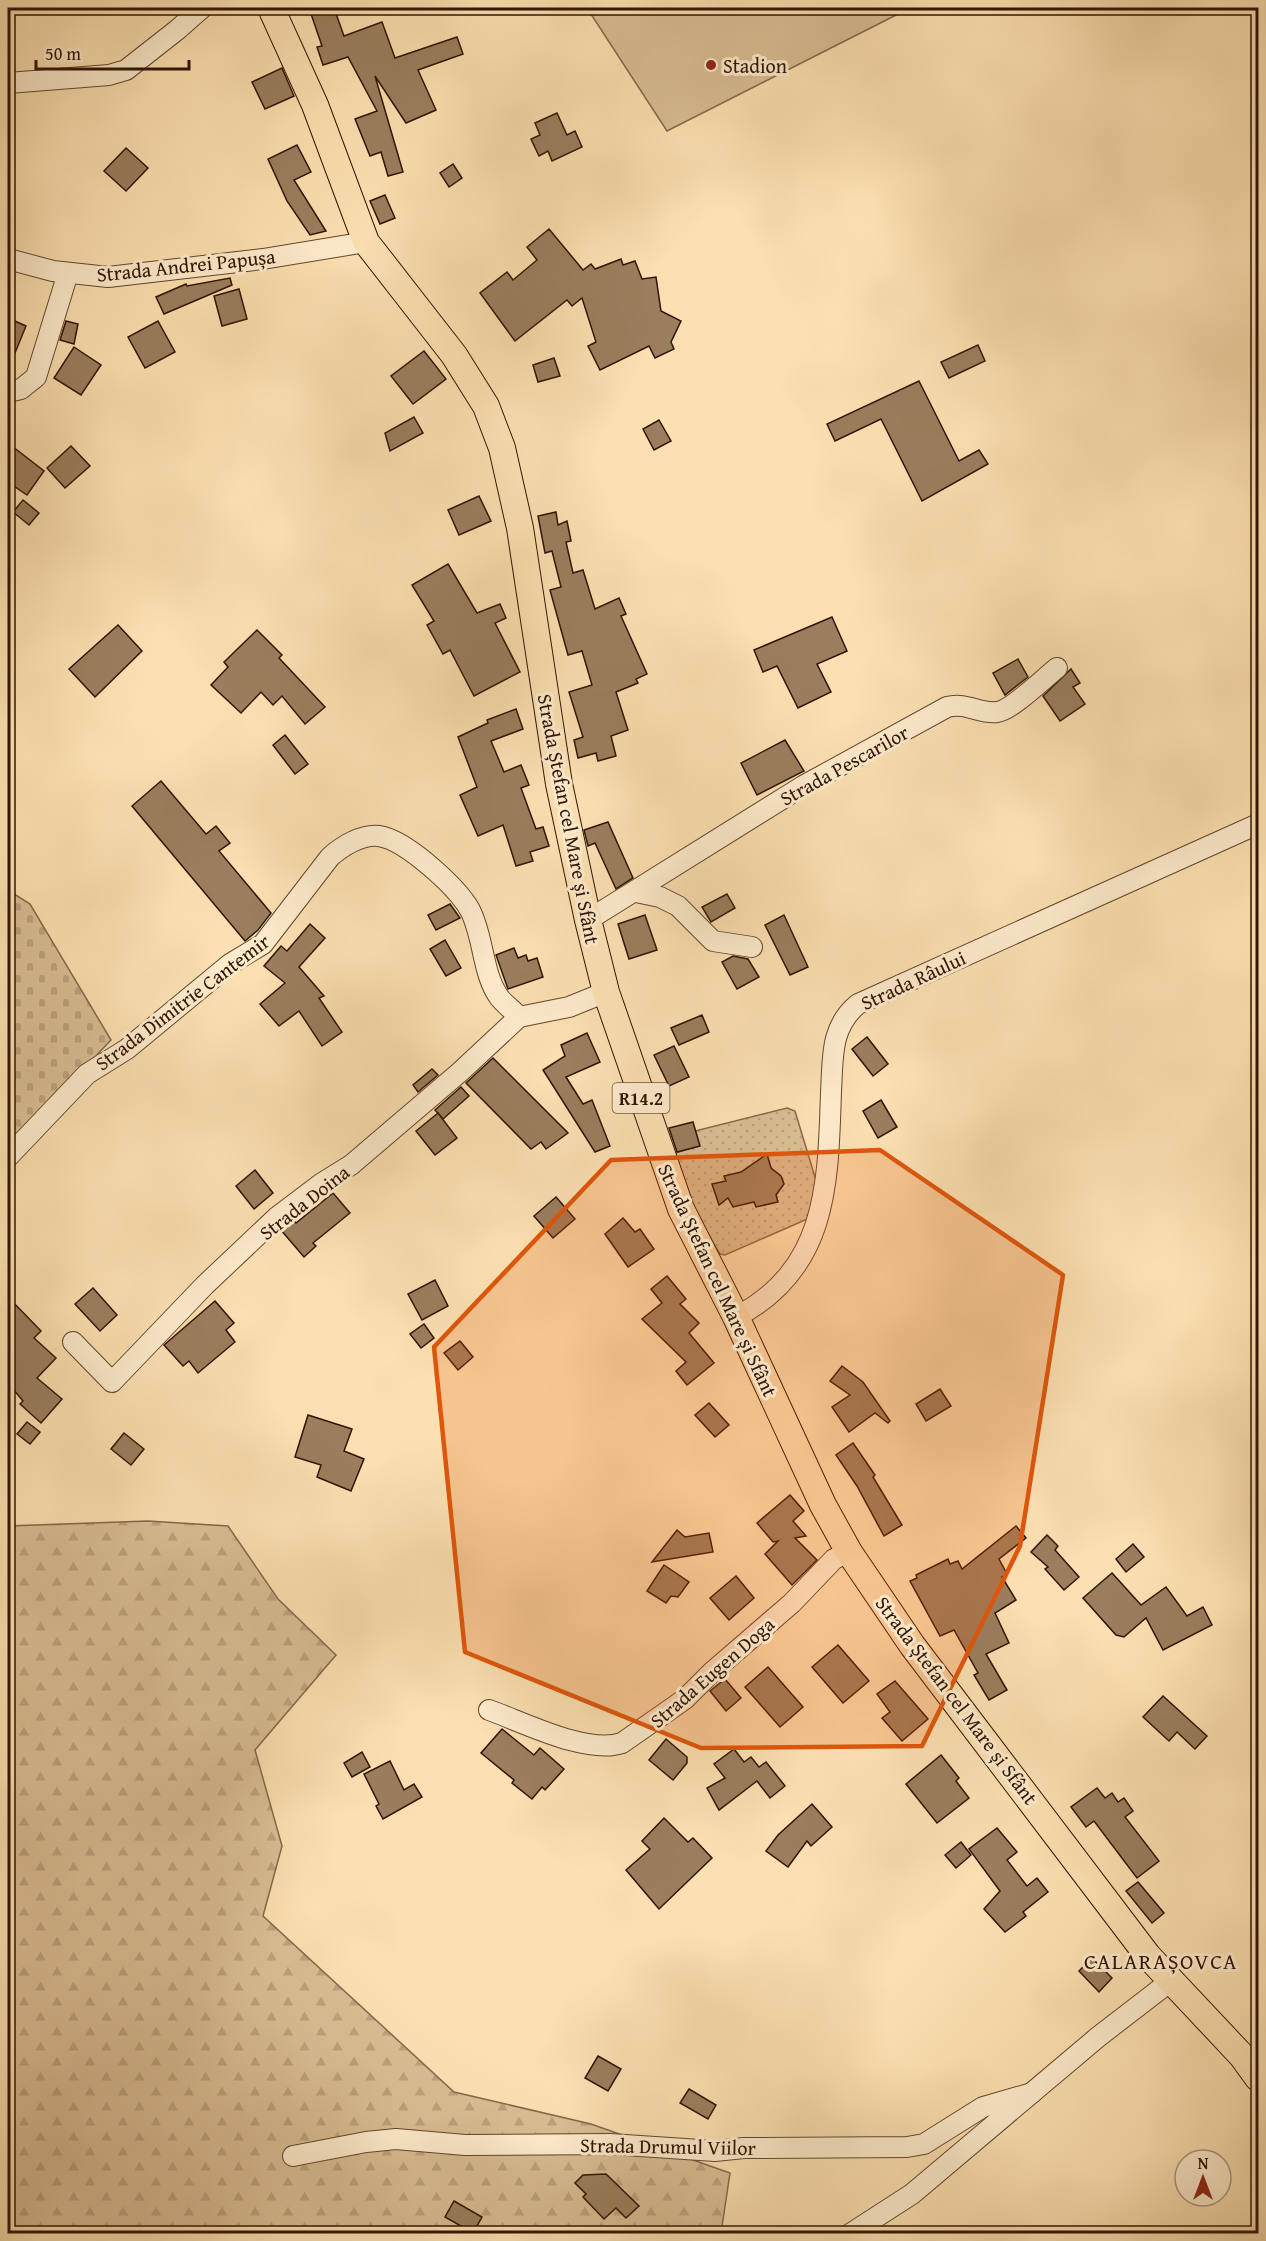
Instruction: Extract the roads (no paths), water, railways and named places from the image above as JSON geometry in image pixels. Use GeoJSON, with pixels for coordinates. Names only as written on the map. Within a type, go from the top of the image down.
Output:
{"type":"FeatureCollection","features":[{"type":"Feature","properties":{"kind":"main road","name":"Strada Ștefan cel Mare și Sfânt"},"geometry":{"type":"LineString","coordinates":[[271,8],[315,105],[366,242],[454,355],[486,406],[502,447],[520,528],[557,773],[588,920],[606,992],[681,1209],[736,1317],[823,1505],[849,1552],[912,1645],[1148,1956],[1242,2056],[1258,2078]]}},
{"type":"Feature","properties":{"kind":"street"},"geometry":{"type":"LineString","coordinates":[[8,83],[110,75],[126,70],[202,8]]}},
{"type":"Feature","properties":{"kind":"street","name":"Strada Andrei Papușa"},"geometry":{"type":"LineString","coordinates":[[8,259],[68,273],[108,277],[263,259],[366,242]]}},
{"type":"Feature","properties":{"kind":"street"},"geometry":{"type":"LineString","coordinates":[[8,392],[21,389],[36,377],[68,273]]}},
{"type":"Feature","properties":{"kind":"street","name":"Strada Pescarilor"},"geometry":{"type":"LineString","coordinates":[[588,920],[803,786],[947,707],[967,705],[998,712],[1010,706],[1057,668]]}},
{"type":"Feature","properties":{"kind":"street","name":"Strada Râului"},"geometry":{"type":"LineString","coordinates":[[736,1317],[771,1296],[799,1263],[819,1220],[831,1099],[833,1047],[836,1031],[849,1012],[858,1004],[1258,824]]}},
{"type":"Feature","properties":{"kind":"street","name":"Strada Dimitrie Cantemir"},"geometry":{"type":"LineString","coordinates":[[8,1156],[87,1074],[127,1049],[230,964],[263,944],[330,857],[339,849],[359,839],[378,836],[387,839],[424,862],[456,889],[472,914],[499,997],[519,1017]]}},
{"type":"Feature","properties":{"kind":"street"},"geometry":{"type":"LineString","coordinates":[[636,892],[660,897],[678,906],[713,941],[752,947]]}},
{"type":"Feature","properties":{"kind":"street"},"geometry":{"type":"LineString","coordinates":[[519,1017],[569,1007],[606,992]]}},
{"type":"Feature","properties":{"kind":"street","name":"Strada Doina"},"geometry":{"type":"LineString","coordinates":[[73,1342],[112,1382],[205,1285],[277,1217],[322,1183],[351,1165],[460,1072],[519,1017]]}},
{"type":"Feature","properties":{"kind":"street","name":"Strada Eugen Doga"},"geometry":{"type":"LineString","coordinates":[[489,1710],[573,1740],[601,1746],[622,1743],[685,1699],[712,1671],[792,1602],[834,1559],[849,1552]]}},
{"type":"Feature","properties":{"kind":"street","name":"Strada Drumul Viilor"},"geometry":{"type":"LineString","coordinates":[[850,2234],[912,2194],[1098,2037],[1172,1980]]}},
{"type":"Feature","properties":{"kind":"street","name":"Strada Drumul Viilor"},"geometry":{"type":"LineString","coordinates":[[293,2156],[366,2142],[396,2139],[465,2145],[610,2144],[715,2151],[744,2148],[907,2147],[924,2144],[983,2107],[1032,2093]]}},
{"type":"Feature","properties":{"kind":"place","name":"Stadion"},"geometry":{"type":"Point","coordinates":[711,65]}},
{"type":"Feature","properties":{"kind":"district","name":"CALARAȘOVCA"},"geometry":{"type":"Point","coordinates":[1161,1961]}}]}
